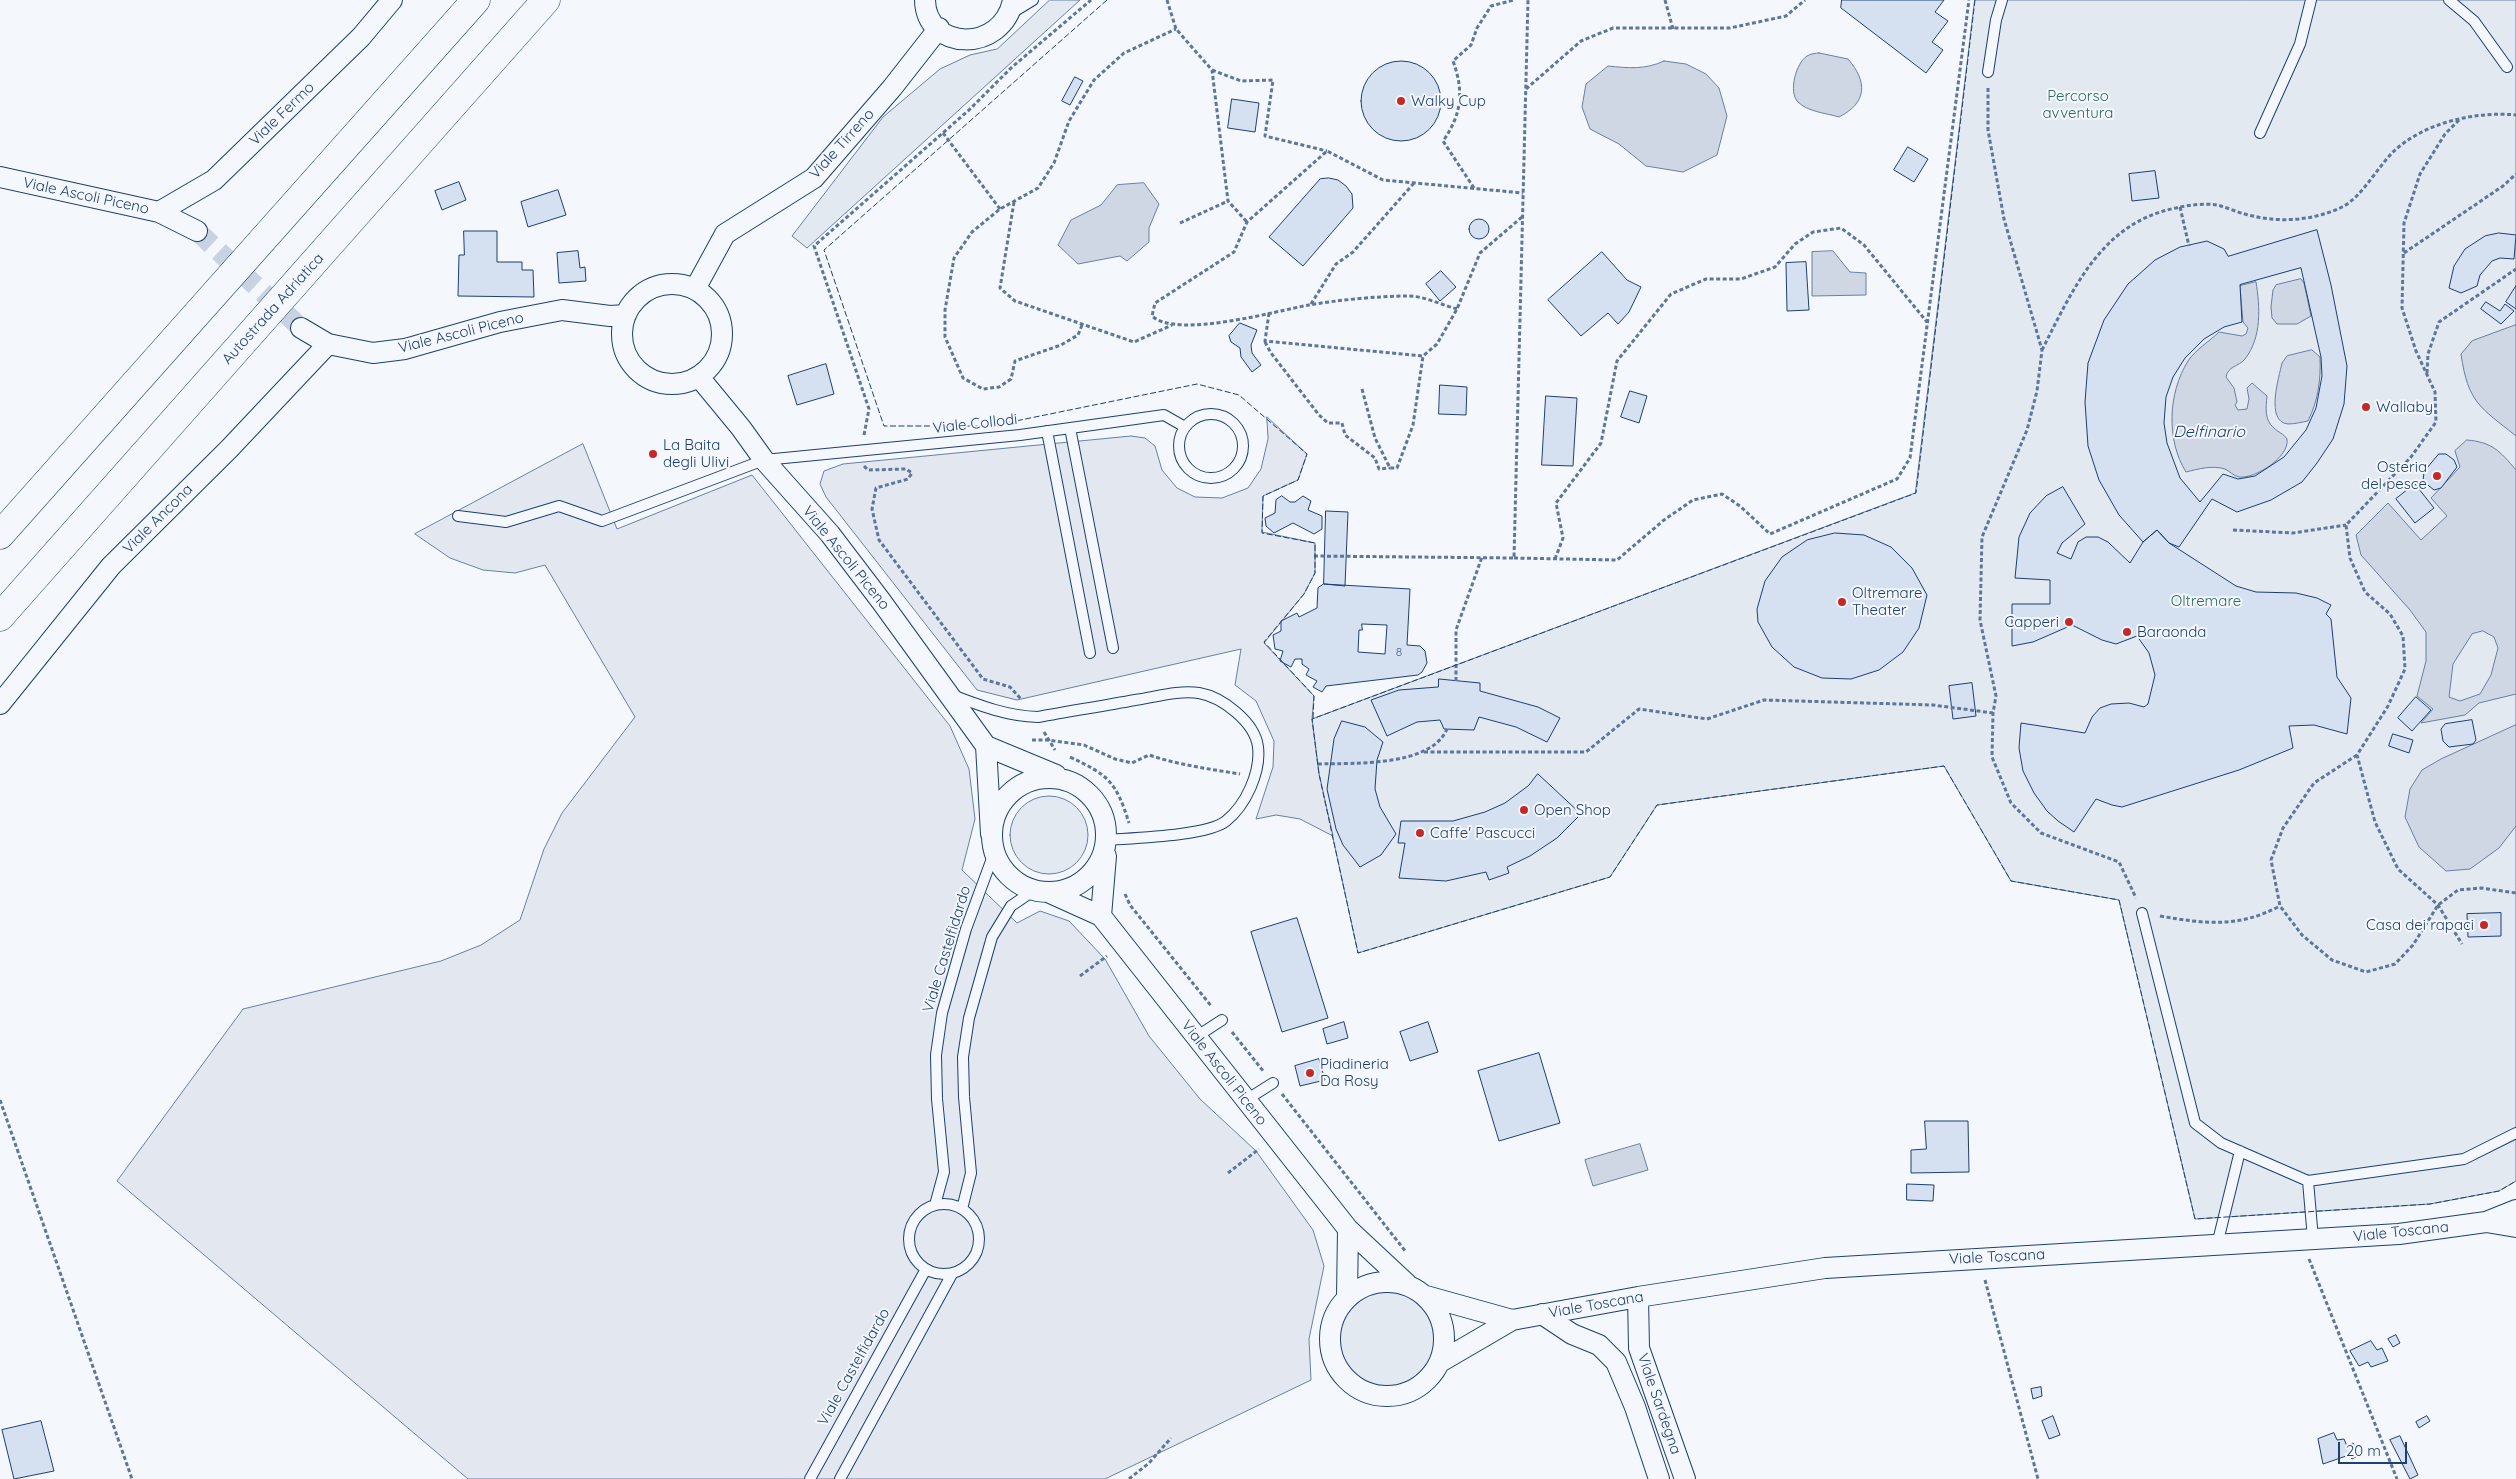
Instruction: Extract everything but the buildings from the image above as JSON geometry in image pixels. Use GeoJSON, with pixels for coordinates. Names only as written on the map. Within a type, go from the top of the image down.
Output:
{"type":"FeatureCollection","features":[{"type":"Feature","properties":{"kind":"highway"},"geometry":{"type":"LineString","coordinates":[[0,535],[476,0]]}},
{"type":"Feature","properties":{"kind":"highway","name":"Autostrada Adriatica"},"geometry":{"type":"LineString","coordinates":[[0,617],[546,0]]}},
{"type":"Feature","properties":{"kind":"street","name":"Viale Fermo"},"geometry":{"type":"LineString","coordinates":[[159,212],[214,180],[361,37],[392,0]]}},
{"type":"Feature","properties":{"kind":"street"},"geometry":{"type":"LineString","coordinates":[[925,0],[930,17],[939,28],[950,36],[964,40],[977,40],[996,30],[1011,7]]}},
{"type":"Feature","properties":{"kind":"street","name":"Viale Tirreno"},"geometry":{"type":"LineString","coordinates":[[694,289],[725,234],[814,178],[892,88],[939,28]]}},
{"type":"Feature","properties":{"kind":"street","name":"Viale Ascoli Piceno"},"geometry":{"type":"LineString","coordinates":[[0,177],[159,212],[197,231]]}},
{"type":"Feature","properties":{"kind":"street"},"geometry":{"type":"LineString","coordinates":[[679,284],[694,289],[707,298],[716,310],[721,324],[722,340],[718,354],[710,367],[699,377],[684,383],[669,385],[653,381],[640,373],[629,361],[623,347],[622,330],[626,315],[634,301],[647,290],[663,285],[679,284]]}},
{"type":"Feature","properties":{"kind":"street","name":"Viale Ascoli Piceno"},"geometry":{"type":"LineString","coordinates":[[301,328],[328,344],[373,353],[404,348],[500,322],[562,310],[610,316],[626,315]]}},
{"type":"Feature","properties":{"kind":"street","name":"Viale Ancona"},"geometry":{"type":"LineString","coordinates":[[0,704],[111,566],[229,449],[328,344]]}},
{"type":"Feature","properties":{"kind":"street","name":"Viale Ascoli Piceno"},"geometry":{"type":"LineString","coordinates":[[699,377],[741,428],[764,460],[830,534],[948,693],[995,750]]}},
{"type":"Feature","properties":{"kind":"street"},"geometry":{"type":"LineString","coordinates":[[1101,916],[1107,840],[1106,822],[1098,804],[1086,790],[1070,781],[995,750],[993,843],[1009,877],[1020,886],[1042,892],[1067,891],[1088,877],[1103,857],[1107,840]]}},
{"type":"Feature","properties":{"kind":"street"},"geometry":{"type":"LineString","coordinates":[[993,843],[995,816],[1004,800],[1017,788],[1034,780],[1052,778],[1070,781]]}},
{"type":"Feature","properties":{"kind":"street","name":"Viale Ascoli Piceno"},"geometry":{"type":"LineString","coordinates":[[1042,892],[1101,916],[1348,1229],[1407,1284]]}},
{"type":"Feature","properties":{"kind":"street","name":"Viale Toscana"},"geometry":{"type":"LineString","coordinates":[[1440,1362],[1512,1320],[1638,1297],[1825,1268],[2399,1234],[2486,1222],[2516,1210]]}},
{"type":"Feature","properties":{"kind":"street","name":"Viale Toscana"},"geometry":{"type":"LineString","coordinates":[[2486,1222],[2516,1227]]}},
{"type":"Feature","properties":{"kind":"street"},"geometry":{"type":"LineString","coordinates":[[1347,1297],[1348,1229]]}},
{"type":"Feature","properties":{"kind":"street"},"geometry":{"type":"LineString","coordinates":[[1391,1281],[1407,1284],[1426,1296],[1437,1310],[1443,1327],[1444,1344],[1440,1362],[1432,1375],[1420,1386],[1406,1393],[1391,1396],[1361,1391],[1348,1382],[1338,1370],[1330,1352],[1330,1332],[1335,1312],[1347,1297],[1360,1287],[1375,1282],[1391,1281]]}},
{"type":"Feature","properties":{"kind":"street","name":"Viale Toscana"},"geometry":{"type":"LineString","coordinates":[[1426,1296],[1512,1320]]}},
{"type":"Feature","properties":{"kind":"street","name":"Viale Sardegna"},"geometry":{"type":"LineString","coordinates":[[1638,1297],[1638,1348],[1685,1479]]}},
{"type":"Feature","properties":{"kind":"street","name":"Viale Sardegna"},"geometry":{"type":"LineString","coordinates":[[1542,1314],[1572,1334],[1599,1344],[1616,1362],[1635,1407],[1659,1479]]}},
{"type":"Feature","properties":{"kind":"lane"},"geometry":{"type":"LineString","coordinates":[[1011,7],[1033,0]]}},
{"type":"Feature","properties":{"kind":"lane"},"geometry":{"type":"LineString","coordinates":[[1988,72],[1996,20],[2002,0]]}},
{"type":"Feature","properties":{"kind":"lane"},"geometry":{"type":"LineString","coordinates":[[2260,133],[2300,44],[2311,0]]}},
{"type":"Feature","properties":{"kind":"lane"},"geometry":{"type":"LineString","coordinates":[[2449,0],[2474,21],[2506,67]]}},
{"type":"Feature","properties":{"kind":"lane","name":"Viale Collodi"},"geometry":{"type":"LineString","coordinates":[[458,516],[506,522],[559,506],[602,521],[764,460],[1047,431],[1164,415],[1184,427]]}},
{"type":"Feature","properties":{"kind":"lane"},"geometry":{"type":"LineString","coordinates":[[1202,415],[1224,416],[1234,423],[1243,443],[1242,454],[1237,464],[1230,471],[1212,478],[1192,472],[1185,465],[1179,446],[1184,427],[1192,419],[1202,415]]}},
{"type":"Feature","properties":{"kind":"lane"},"geometry":{"type":"LineString","coordinates":[[1070,428],[1113,648]]}},
{"type":"Feature","properties":{"kind":"lane"},"geometry":{"type":"LineString","coordinates":[[1047,431],[1090,653]]}},
{"type":"Feature","properties":{"kind":"lane"},"geometry":{"type":"LineString","coordinates":[[948,693],[984,708],[1015,716],[1038,717],[1174,694],[1200,693],[1225,703],[1246,720],[1258,746],[1254,776],[1243,803],[1225,822],[1190,833],[1107,840]]}},
{"type":"Feature","properties":{"kind":"lane","name":"Viale Castelfidardo"},"geometry":{"type":"LineString","coordinates":[[936,1205],[944,1172],[937,1099],[936,1055],[942,1012],[993,843]]}},
{"type":"Feature","properties":{"kind":"lane"},"geometry":{"type":"LineString","coordinates":[[962,1209],[971,1173],[964,1089],[964,1057],[969,1018],[992,937],[1011,906],[1042,892]]}},
{"type":"Feature","properties":{"kind":"lane"},"geometry":{"type":"LineString","coordinates":[[2142,912],[2195,1122],[2221,1143],[2308,1181],[2464,1159],[2516,1133]]}},
{"type":"Feature","properties":{"kind":"lane"},"geometry":{"type":"LineString","coordinates":[[1196,1037],[1222,1020]]}},
{"type":"Feature","properties":{"kind":"lane"},"geometry":{"type":"LineString","coordinates":[[1246,1100],[1273,1083]]}},
{"type":"Feature","properties":{"kind":"lane"},"geometry":{"type":"LineString","coordinates":[[2217,1245],[2240,1151]]}},
{"type":"Feature","properties":{"kind":"lane"},"geometry":{"type":"LineString","coordinates":[[2307,1240],[2308,1181]]}},
{"type":"Feature","properties":{"kind":"lane"},"geometry":{"type":"LineString","coordinates":[[945,1204],[962,1209],[975,1222],[979,1242],[971,1262],[952,1274],[943,1275],[926,1269],[913,1256],[909,1238],[914,1221],[927,1208],[936,1205],[945,1204]]}},
{"type":"Feature","properties":{"kind":"lane","name":"Viale Castelfidardo"},"geometry":{"type":"LineString","coordinates":[[810,1479],[926,1269]]}},
{"type":"Feature","properties":{"kind":"lane"},"geometry":{"type":"LineString","coordinates":[[840,1479],[952,1274]]}},
{"type":"Feature","properties":{"kind":"path"},"geometry":{"type":"LineString","coordinates":[[1059,752],[1052,749],[1038,717],[1010,687],[984,679],[879,540],[872,509],[876,488],[908,479],[912,473],[906,469],[868,470],[863,465],[861,451],[870,409],[814,246],[942,133],[1011,68],[1090,0]]}},
{"type":"Feature","properties":{"kind":"path"},"geometry":{"type":"LineString","coordinates":[[1167,0],[1176,29],[1212,70],[1241,80],[1273,80],[1265,136],[1327,151],[1382,180],[1523,193]]}},
{"type":"Feature","properties":{"kind":"path"},"geometry":{"type":"LineString","coordinates":[[1474,188],[1443,141],[1452,128],[1460,107],[1460,80],[1453,61],[1470,45],[1477,28],[1491,6],[1514,0]]}},
{"type":"Feature","properties":{"kind":"path"},"geometry":{"type":"LineString","coordinates":[[1514,558],[1528,0]]}},
{"type":"Feature","properties":{"kind":"path"},"geometry":{"type":"LineString","coordinates":[[1664,0],[1673,29]]}},
{"type":"Feature","properties":{"kind":"path"},"geometry":{"type":"LineString","coordinates":[[1525,89],[1580,41],[1613,28],[1730,28],[1786,16],[1805,0]]}},
{"type":"Feature","properties":{"kind":"path"},"geometry":{"type":"LineString","coordinates":[[1314,556],[1617,560],[1664,520],[1693,500],[1722,494],[1740,506],[1770,534],[1897,479],[1910,458],[1969,0]]}},
{"type":"Feature","properties":{"kind":"path"},"geometry":{"type":"LineString","coordinates":[[1082,325],[1078,335],[1061,345],[1015,361],[1011,379],[999,387],[982,389],[963,378],[945,337],[945,310],[954,258],[972,232],[1000,209],[1038,188],[1054,163],[1069,121],[1094,80],[1124,53],[1176,29]]}},
{"type":"Feature","properties":{"kind":"path"},"geometry":{"type":"LineString","coordinates":[[1212,70],[1228,201],[1247,222]]}},
{"type":"Feature","properties":{"kind":"path"},"geometry":{"type":"LineString","coordinates":[[1988,72],[1988,130],[2004,219],[2042,350]]}},
{"type":"Feature","properties":{"kind":"path"},"geometry":{"type":"LineString","coordinates":[[2280,906],[2259,917],[2225,923],[2195,922],[2142,912],[2119,862],[2041,832],[2012,803],[1992,757],[1993,713],[1996,696],[1980,620],[1982,537],[2027,430],[2037,391],[2042,350],[2077,282],[2099,252],[2126,227],[2158,211],[2180,207],[2216,205],[2254,217],[2293,220],[2321,216],[2344,206],[2394,152],[2424,131],[2459,120],[2494,113],[2516,115]]}},
{"type":"Feature","properties":{"kind":"path"},"geometry":{"type":"LineString","coordinates":[[2233,530],[2293,533],[2346,525],[2411,457],[2436,422],[2435,392],[2416,351],[2402,308],[2404,223],[2420,174],[2445,134],[2459,120]]}},
{"type":"Feature","properties":{"kind":"path"},"geometry":{"type":"LineString","coordinates":[[942,133],[1000,209]]}},
{"type":"Feature","properties":{"kind":"path"},"geometry":{"type":"LineString","coordinates":[[1327,151],[1247,222],[1234,252],[1155,303],[1152,316],[1158,322],[1173,325],[1225,322],[1310,305],[1410,296],[1457,309]]}},
{"type":"Feature","properties":{"kind":"path"},"geometry":{"type":"LineString","coordinates":[[2403,254],[2503,186],[2516,174]]}},
{"type":"Feature","properties":{"kind":"path"},"geometry":{"type":"LineString","coordinates":[[1310,305],[1336,264],[1353,252],[1414,182]]}},
{"type":"Feature","properties":{"kind":"path"},"geometry":{"type":"LineString","coordinates":[[1014,201],[1000,288],[1015,301],[1134,342],[1173,325]]}},
{"type":"Feature","properties":{"kind":"path"},"geometry":{"type":"LineString","coordinates":[[1180,223],[1228,201]]}},
{"type":"Feature","properties":{"kind":"path"},"geometry":{"type":"LineString","coordinates":[[2180,207],[2188,246]]}},
{"type":"Feature","properties":{"kind":"path"},"geometry":{"type":"LineString","coordinates":[[1265,341],[1415,357],[1423,356],[1437,344],[1457,309],[1480,253],[1522,216]]}},
{"type":"Feature","properties":{"kind":"path"},"geometry":{"type":"LineString","coordinates":[[1555,559],[1563,538],[1556,503],[1600,443],[1617,361],[1671,294],[1706,279],[1741,278],[1774,267],[1795,244],[1813,232],[1841,228],[1864,245],[1927,323]]}},
{"type":"Feature","properties":{"kind":"path"},"geometry":{"type":"LineString","coordinates":[[2427,374],[2428,354],[2439,322],[2516,268]]}},
{"type":"Feature","properties":{"kind":"path"},"geometry":{"type":"LineString","coordinates":[[1269,313],[1265,341],[1271,354],[1319,414],[1328,423],[1342,423],[1345,435],[1375,458],[1379,469],[1397,468],[1412,425],[1423,356]]}},
{"type":"Feature","properties":{"kind":"path"},"geometry":{"type":"LineString","coordinates":[[1362,389],[1375,438],[1390,468]]}},
{"type":"Feature","properties":{"kind":"path"},"geometry":{"type":"LineString","coordinates":[[2346,525],[2350,558],[2365,592],[2390,614],[2403,636],[2405,668],[2388,706],[2357,755],[2314,783],[2283,828],[2271,860],[2280,906],[2302,935],[2332,960],[2366,972],[2395,964],[2413,945],[2438,905],[2458,890],[2481,888],[2516,893]]}},
{"type":"Feature","properties":{"kind":"path"},"geometry":{"type":"LineString","coordinates":[[1456,681],[1456,630],[1482,557]]}},
{"type":"Feature","properties":{"kind":"path"},"geometry":{"type":"LineString","coordinates":[[1318,764],[1360,763],[1400,759],[1424,752],[1586,752],[1639,709],[1707,718],[1764,700],[1933,705],[1993,713]]}},
{"type":"Feature","properties":{"kind":"path"},"geometry":{"type":"LineString","coordinates":[[1424,752],[1443,738],[1446,729]]}},
{"type":"Feature","properties":{"kind":"path"},"geometry":{"type":"LineString","coordinates":[[995,750],[1030,740],[1047,740],[1084,745],[1115,759],[1132,763],[1149,756],[1178,765],[1197,766],[1254,776]]}},
{"type":"Feature","properties":{"kind":"path"},"geometry":{"type":"LineString","coordinates":[[1065,755],[1094,768],[1110,780],[1122,800],[1132,838]]}},
{"type":"Feature","properties":{"kind":"path"},"geometry":{"type":"LineString","coordinates":[[2357,755],[2375,822],[2398,869],[2438,905],[2462,944]]}},
{"type":"Feature","properties":{"kind":"path"},"geometry":{"type":"LineString","coordinates":[[1124,891],[1130,905],[1408,1254]]}},
{"type":"Feature","properties":{"kind":"path"},"geometry":{"type":"LineString","coordinates":[[0,1100],[132,1479]]}},
{"type":"Feature","properties":{"kind":"path"},"geometry":{"type":"LineString","coordinates":[[2307,1240],[2397,1479]]}},
{"type":"Feature","properties":{"kind":"path"},"geometry":{"type":"LineString","coordinates":[[1979,1258],[2038,1479]]}},
{"type":"Feature","properties":{"kind":"path"},"geometry":{"type":"LineString","coordinates":[[1129,1479],[1149,1464],[1171,1438]]}},
{"type":"Feature","properties":{"kind":"green space"},"geometry":{"type":"Polygon","coordinates":[[[1050,0],[1080,0],[807,248],[792,236],[883,117],[940,69],[970,55],[997,49],[1050,0]]]}},
{"type":"Feature","properties":{"kind":"green space","name":"Oltremare"},"geometry":{"type":"Polygon","coordinates":[[[1975,0],[2516,0],[2516,1181],[2499,1191],[2430,1204],[2195,1219],[2119,900],[2011,881],[1944,766],[1657,805],[1610,877],[1358,953],[1319,774],[1312,719],[1915,493],[1975,0]]]}},
{"type":"Feature","properties":{"kind":"green space"},"geometry":{"type":"Polygon","coordinates":[[[1049,796],[1064,799],[1076,808],[1085,820],[1088,835],[1085,850],[1076,862],[1064,871],[1049,874],[1034,871],[1022,862],[1013,850],[1010,835],[1013,820],[1022,808],[1034,799],[1049,796]]]}},
{"type":"Feature","properties":{"kind":"green space"},"geometry":{"type":"Polygon","coordinates":[[[1387,1290],[1406,1294],[1422,1304],[1432,1320],[1436,1339],[1432,1358],[1422,1374],[1406,1384],[1387,1388],[1368,1384],[1352,1374],[1342,1358],[1338,1339],[1342,1320],[1352,1304],[1368,1294],[1387,1290]]]}},
{"type":"Feature","properties":{"kind":"shaded area"},"geometry":{"type":"Polygon","coordinates":[[[1267,417],[1307,454],[1298,480],[1263,496],[1262,532],[1315,543],[1315,573],[1304,594],[1264,643],[1314,696],[1312,719],[1319,774],[1333,836],[1300,819],[1276,815],[1256,819],[1273,767],[1274,741],[1256,701],[1235,685],[1241,649],[1017,700],[977,690],[826,497],[820,484],[824,471],[843,464],[1131,436],[1145,438],[1155,446],[1162,470],[1177,488],[1195,497],[1222,498],[1248,488],[1261,469],[1268,439],[1267,417]]]}},
{"type":"Feature","properties":{"kind":"shaded area"},"geometry":{"type":"Polygon","coordinates":[[[583,444],[617,529],[752,475],[950,726],[969,769],[975,819],[962,870],[1017,923],[1040,911],[1069,921],[1105,959],[1149,1036],[1200,1099],[1256,1151],[1313,1230],[1324,1266],[1309,1339],[1311,1380],[1105,1479],[468,1479],[117,1181],[243,1009],[441,961],[481,945],[520,920],[544,849],[562,813],[635,717],[545,565],[515,573],[483,570],[450,558],[415,534],[583,444]]]}},
{"type":"Feature","properties":{"kind":"water"},"geometry":{"type":"Polygon","coordinates":[[[1819,53],[1848,59],[1859,76],[1862,91],[1859,99],[1855,105],[1839,117],[1807,108],[1798,102],[1795,97],[1795,78],[1800,65],[1807,56],[1819,53]]]}},
{"type":"Feature","properties":{"kind":"water"},"geometry":{"type":"Polygon","coordinates":[[[1664,61],[1686,64],[1706,74],[1719,88],[1727,116],[1717,155],[1683,172],[1646,166],[1619,144],[1590,129],[1582,107],[1586,84],[1608,66],[1643,67],[1664,61]]]}},
{"type":"Feature","properties":{"kind":"water"},"geometry":{"type":"Polygon","coordinates":[[[1144,183],[1159,204],[1149,228],[1149,242],[1127,261],[1120,256],[1078,264],[1058,245],[1071,220],[1101,205],[1117,185],[1144,183]]]}},
{"type":"Feature","properties":{"kind":"water"},"geometry":{"type":"Polygon","coordinates":[[[1833,251],[1850,272],[1866,273],[1866,295],[1812,296],[1812,252],[1833,251]]]}},
{"type":"Feature","properties":{"kind":"water"},"geometry":{"type":"Polygon","coordinates":[[[2301,279],[2304,283],[2311,316],[2297,324],[2277,324],[2272,318],[2273,290],[2276,285],[2301,279]]]}},
{"type":"Feature","properties":{"kind":"water","name":"Delfinario"},"geometry":{"type":"Polygon","coordinates":[[[2256,282],[2259,312],[2257,332],[2251,350],[2245,359],[2231,369],[2226,377],[2234,388],[2237,402],[2235,405],[2238,410],[2247,409],[2249,399],[2247,388],[2252,383],[2267,396],[2266,413],[2269,421],[2287,439],[2286,446],[2283,453],[2270,466],[2246,477],[2239,477],[2225,469],[2215,467],[2186,472],[2175,446],[2173,431],[2172,416],[2176,387],[2191,357],[2219,332],[2242,336],[2246,334],[2248,328],[2243,322],[2240,286],[2256,282]]]}},
{"type":"Feature","properties":{"kind":"water"},"geometry":{"type":"Polygon","coordinates":[[[2516,325],[2516,436],[2493,418],[2472,394],[2467,383],[2461,354],[2472,341],[2516,325]]]}},
{"type":"Feature","properties":{"kind":"water"},"geometry":{"type":"Polygon","coordinates":[[[2312,350],[2320,357],[2319,382],[2314,406],[2308,421],[2288,424],[2281,421],[2277,416],[2275,408],[2275,398],[2282,363],[2287,356],[2312,350]]]}},
{"type":"Feature","properties":{"kind":"water"},"geometry":{"type":"Polygon","coordinates":[[[2467,440],[2483,443],[2500,453],[2516,470],[2516,694],[2479,703],[2465,715],[2421,723],[2433,709],[2417,696],[2426,661],[2426,632],[2410,610],[2361,555],[2356,535],[2388,503],[2421,540],[2447,516],[2431,498],[2460,467],[2455,451],[2467,440]],[[2483,631],[2472,634],[2453,664],[2449,697],[2460,701],[2480,694],[2491,675],[2498,648],[2494,637],[2483,631]]]}},
{"type":"Feature","properties":{"kind":"water"},"geometry":{"type":"Polygon","coordinates":[[[2516,725],[2516,826],[2499,848],[2470,869],[2446,871],[2419,847],[2405,817],[2410,789],[2422,770],[2441,759],[2516,725]]]}},
{"type":"Feature","properties":{"kind":"water"},"geometry":{"type":"Polygon","coordinates":[[[1640,1144],[1648,1170],[1593,1186],[1585,1160],[1640,1144]]]}},
{"type":"Feature","properties":{"kind":"tunnel"},"geometry":{"type":"LineString","coordinates":[[197,231],[301,328]]}},
{"type":"Feature","properties":{"kind":"fence"},"geometry":{"type":"LineString","coordinates":[[1107,0],[824,250],[884,426],[991,426],[1197,384],[1239,395],[1307,454],[1298,480],[1263,496],[1262,533],[1315,543],[1315,573],[1304,594],[1264,642],[1314,696],[1313,719]]}},
{"type":"Feature","properties":{"kind":"fence"},"geometry":{"type":"LineString","coordinates":[[1975,0],[1916,493],[1312,719],[1319,774],[1358,953],[1610,877],[1657,805],[1944,766],[2011,881],[2119,900],[2195,1219],[2430,1204],[2499,1191],[2516,1181]]}},
{"type":"Feature","properties":{"kind":"place","name":"Walky Cup"},"geometry":{"type":"Point","coordinates":[1401,101]}},
{"type":"Feature","properties":{"kind":"place","name":"Wallaby"},"geometry":{"type":"Point","coordinates":[2366,407]}},
{"type":"Feature","properties":{"kind":"place","name":"La Baita degli Ulivi"},"geometry":{"type":"Point","coordinates":[653,454]}},
{"type":"Feature","properties":{"kind":"place","name":"Osteria del pesce"},"geometry":{"type":"Point","coordinates":[2437,476]}},
{"type":"Feature","properties":{"kind":"place","name":"Oltremare Theater"},"geometry":{"type":"Point","coordinates":[1842,602]}},
{"type":"Feature","properties":{"kind":"place","name":"Capperi"},"geometry":{"type":"Point","coordinates":[2069,622]}},
{"type":"Feature","properties":{"kind":"place","name":"Baraonda"},"geometry":{"type":"Point","coordinates":[2127,632]}},
{"type":"Feature","properties":{"kind":"place","name":"Open Shop"},"geometry":{"type":"Point","coordinates":[1524,810]}},
{"type":"Feature","properties":{"kind":"place","name":"Caffe' Pascucci"},"geometry":{"type":"Point","coordinates":[1420,833]}},
{"type":"Feature","properties":{"kind":"place","name":"Casa dei rapaci"},"geometry":{"type":"Point","coordinates":[2484,925]}},
{"type":"Feature","properties":{"kind":"place","name":"Piadineria Da Rosy"},"geometry":{"type":"Point","coordinates":[1310,1073]}},
{"type":"Feature","properties":{"kind":"park label","name":"Percorso avventura"},"geometry":{"type":"Point","coordinates":[2078,104]}}]}
